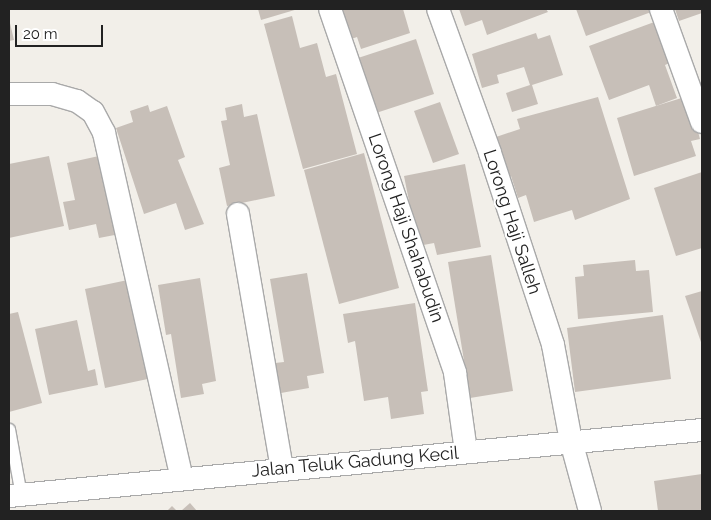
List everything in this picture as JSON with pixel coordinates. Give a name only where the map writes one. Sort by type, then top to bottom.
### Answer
[{"type":"street","name":"Lorong Haji Shahabudin","points":[[330,9],[455,373],[466,451]]},
{"type":"street","name":"Lorong Haji Salleh","points":[[438,9],[490,153],[553,345],[571,441],[590,511]]},
{"type":"street","points":[[661,9],[702,122]]},
{"type":"street","points":[[9,94],[52,94],[77,101],[93,112],[104,132],[182,478]]},
{"type":"street","points":[[238,214],[282,469]]},
{"type":"street","name":"Jalan Teluk Gadung Kecil","points":[[15,495],[702,430]]},
{"type":"lane","points":[[9,429],[15,495]]},
{"type":"building","points":[[258,9],[298,9],[261,20]]},
{"type":"building","points":[[332,9],[403,9],[410,33],[361,49],[357,37],[343,42]]},
{"type":"building","points":[[459,9],[546,9],[548,12],[487,35],[482,20],[465,26]]},
{"type":"building","points":[[576,9],[653,9],[654,11],[586,36]]},
{"type":"building","points":[[675,9],[702,9],[702,13],[679,21]]},
{"type":"building","points":[[292,16],[300,48],[317,43],[326,77],[336,74],[357,154],[303,169],[264,24]]},
{"type":"building","points":[[9,19],[14,40],[9,41]]},
{"type":"building","points":[[657,21],[672,62],[665,65],[677,98],[656,106],[649,85],[609,100],[589,46]]},
{"type":"building","points":[[536,33],[538,39],[550,35],[563,75],[532,85],[538,104],[512,112],[506,93],[530,85],[524,67],[497,75],[499,83],[482,88],[472,54]]},
{"type":"building","points":[[416,39],[434,94],[376,113],[358,58]]},
{"type":"building","points":[[688,96],[700,139],[691,141],[696,156],[634,176],[617,118]]},
{"type":"building","points":[[598,97],[630,199],[575,220],[572,210],[534,222],[526,195],[518,198],[511,176],[505,178],[493,138],[520,129],[517,119]]},
{"type":"building","points":[[440,102],[459,154],[433,163],[414,111]]},
{"type":"building","points":[[242,104],[244,117],[257,114],[275,196],[227,206],[219,168],[230,165],[221,121],[227,120],[225,108]]},
{"type":"building","points":[[148,105],[150,112],[167,106],[185,157],[178,160],[204,224],[185,230],[176,203],[144,214],[116,128],[133,122],[130,111]]},
{"type":"building","points":[[364,153],[399,288],[339,304],[304,170]]},
{"type":"building","points":[[108,154],[125,233],[99,238],[96,224],[69,230],[63,202],[75,200],[67,163]]},
{"type":"building","points":[[49,156],[64,226],[9,238],[9,164]]},
{"type":"building","points":[[465,164],[481,247],[437,255],[434,243],[418,246],[404,176]]},
{"type":"building","points":[[702,172],[702,248],[676,256],[654,188]]},
{"type":"building","points":[[491,255],[513,391],[470,398],[448,262]]},
{"type":"building","points":[[635,260],[636,271],[649,270],[653,312],[578,319],[575,277],[584,276],[583,265]]},
{"type":"building","points":[[307,273],[324,373],[307,376],[309,388],[281,393],[275,363],[284,362],[270,279]]},
{"type":"building","points":[[142,277],[162,376],[105,388],[85,289]]},
{"type":"building","points":[[200,278],[216,381],[202,384],[204,394],[181,398],[171,334],[166,335],[158,285]]},
{"type":"building","points":[[702,291],[702,345],[685,296]]},
{"type":"building","points":[[415,303],[428,391],[421,392],[424,414],[391,419],[388,397],[364,401],[355,341],[348,343],[343,314]]},
{"type":"building","points":[[18,312],[42,403],[9,412],[9,314]]},
{"type":"building","points":[[663,315],[671,379],[575,392],[567,328]]},
{"type":"building","points":[[77,320],[88,371],[95,369],[98,385],[49,395],[35,329]]},
{"type":"building","points":[[702,474],[702,511],[658,511],[654,481]]},
{"type":"building","points":[[190,503],[197,511],[181,511]]},
{"type":"building","points":[[172,506],[177,511],[167,511]]}]
